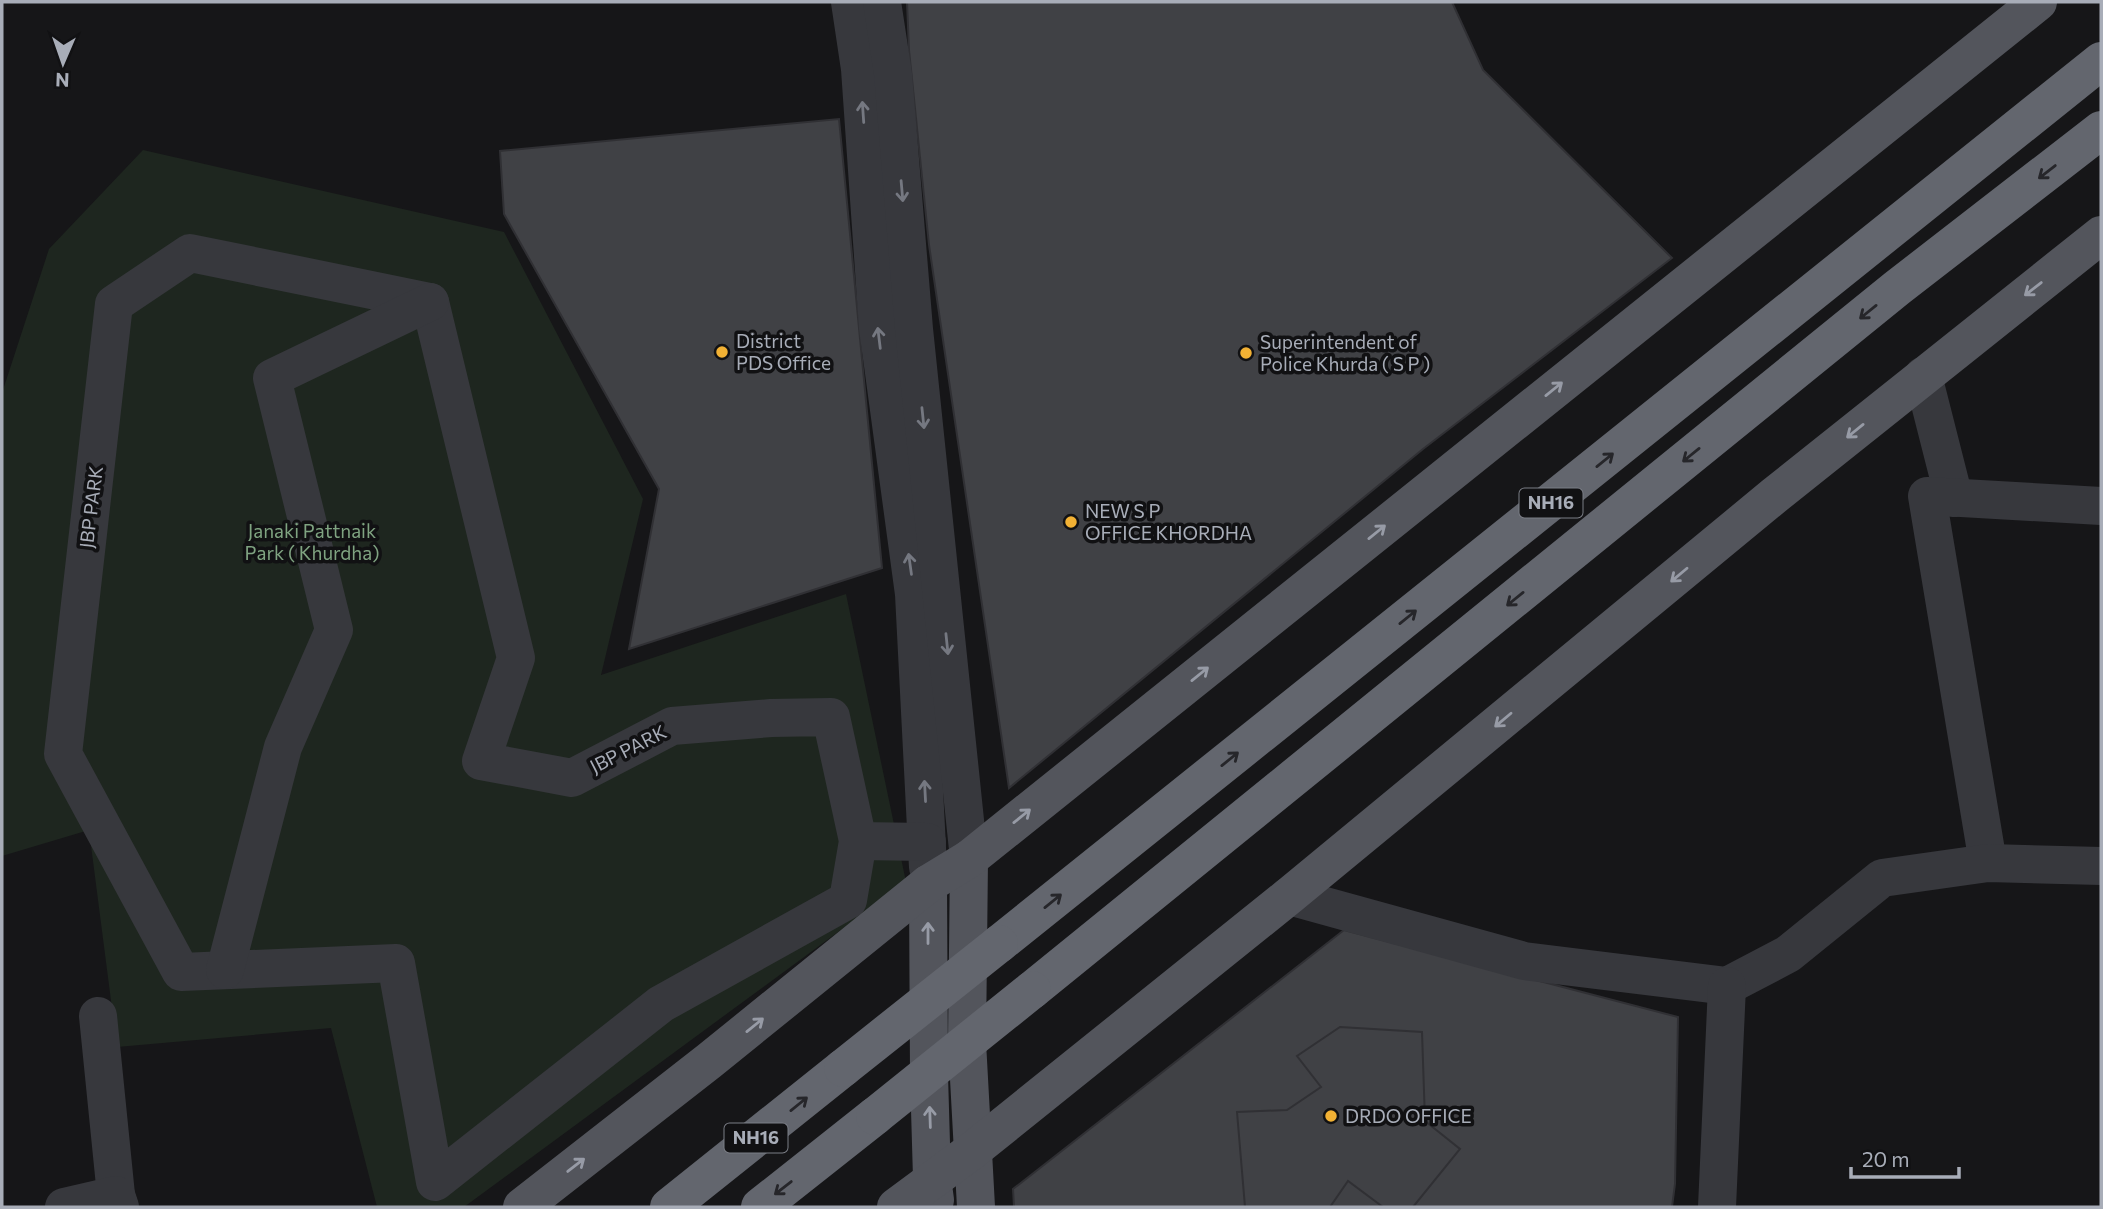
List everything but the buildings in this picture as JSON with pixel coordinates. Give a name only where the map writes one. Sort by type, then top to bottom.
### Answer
[{"type":"highway","name":"NH16","points":[[669,1207],[2101,61]]},
{"type":"highway","name":"NH16","points":[[760,1207],[1897,288],[2101,130]]},
{"type":"main road","points":[[522,1207],[709,1061],[928,884],[969,859],[2038,2]]},
{"type":"main road","points":[[973,1150],[1289,896],[1775,495],[1923,376],[2096,243]]},
{"type":"main road","points":[[954,1198],[973,1150],[967,1042],[969,859]]},
{"type":"main road","points":[[928,884],[929,1074],[954,1198]]},
{"type":"main road","points":[[896,1207],[954,1198]]},
{"type":"street","points":[[850,2],[860,69],[878,328],[914,594],[928,884]]},
{"type":"street","points":[[882,2],[892,74],[914,329],[969,859]]},
{"type":"street","name":"JBP PARK","points":[[190,253],[430,302],[516,658],[481,761],[572,778],[673,726],[771,718],[831,717],[858,841],[848,900],[661,1004],[435,1182],[396,963],[181,972],[63,754],[114,304],[190,253]]},
{"type":"street","points":[[225,970],[283,747],[334,630],[272,378],[430,302]]},
{"type":"street","points":[[1923,376],[1954,498]]},
{"type":"street","points":[[1988,863],[1927,496],[2101,506]]},
{"type":"street","points":[[858,841],[927,842]]},
{"type":"street","points":[[1289,896],[1524,961],[1727,986],[1788,954],[1882,878],[1988,863],[2101,866]]},
{"type":"street","points":[[1717,1207],[1727,986]]},
{"type":"street","points":[[64,1207],[118,1201],[98,1016]]},
{"type":"green space","name":"Janaki Pattnaik Park ( Khurdha)","points":[[143,150],[504,232],[643,499],[601,675],[846,594],[906,882],[464,1207],[377,1207],[331,1028],[117,1047],[89,830],[2,856],[2,393],[49,249]]},
{"type":"place","name":"District PDS Office","points":[[722,352]]},
{"type":"place","name":"Superintendent of Police Khurda ( S P )","points":[[1246,353]]},
{"type":"place","name":"NEW S P OFFICE KHORDHA","points":[[1071,522]]},
{"type":"place","name":"DRDO OFFICE","points":[[1331,1116]]}]
